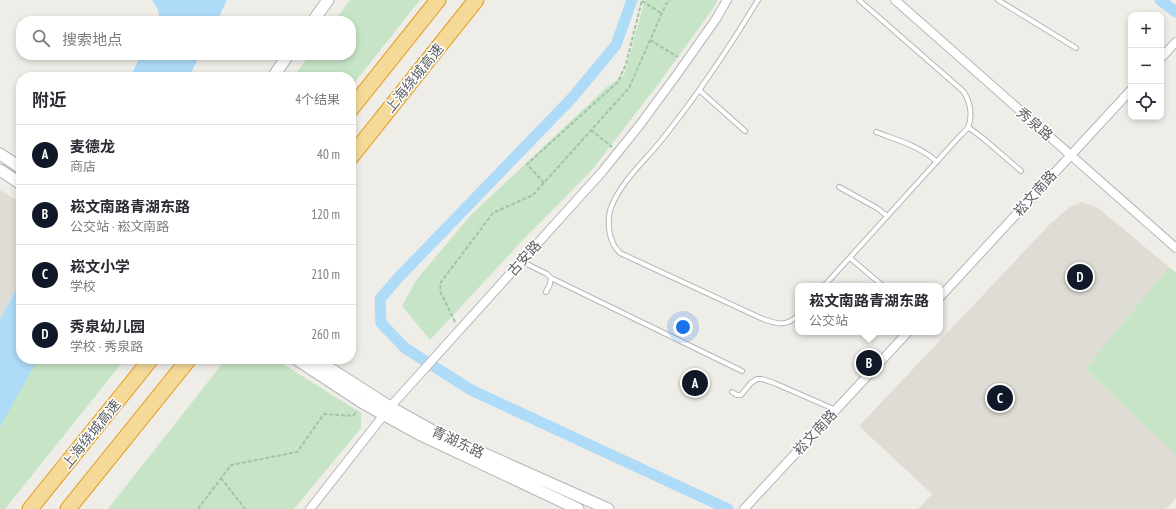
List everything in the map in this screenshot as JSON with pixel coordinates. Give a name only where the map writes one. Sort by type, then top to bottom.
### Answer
[{"type":"highway","points":[[356,103],[438,0]]},
{"type":"highway","name":"上海绕城高速","points":[[356,150],[476,0]]},
{"type":"highway","name":"上海绕城高速","points":[[30,509],[147,364]]},
{"type":"highway","points":[[68,509],[185,364]]},
{"type":"main road","points":[[317,16],[328,0]]},
{"type":"main road","points":[[276,72],[285,60]]},
{"type":"main road","points":[[0,154],[16,165]]},
{"type":"main road","points":[[0,170],[16,181]]},
{"type":"main road","name":"青湖东路","points":[[304,364],[363,403],[387,411],[608,509]]},
{"type":"main road","name":"青湖东路","points":[[322,364],[417,433],[578,509]]},
{"type":"street","name":"古安路","points":[[310,509],[387,411],[602,172],[639,126],[716,19],[727,0]]},
{"type":"street","name":"秀泉路","points":[[895,0],[1176,248]]},
{"type":"street","points":[[1164,55],[1174,44]]},
{"type":"street","name":"崧文南路","points":[[943,294],[1128,93]]},
{"type":"street","name":"崧文南路","points":[[744,509],[905,335]]},
{"type":"lane","points":[[758,0],[730,45],[699,90],[618,193],[611,206],[609,233],[613,244],[620,253],[763,319],[776,324],[787,323],[795,318]]},
{"type":"lane","points":[[827,283],[968,127],[970,117],[968,97],[963,91],[859,0]]},
{"type":"lane","points":[[998,0],[1076,48]]},
{"type":"lane","points":[[699,90],[745,131]]},
{"type":"lane","points":[[968,127],[1021,171]]},
{"type":"lane","points":[[876,132],[919,149],[928,154],[937,162]]},
{"type":"lane","points":[[839,187],[877,208],[887,216]]},
{"type":"lane","points":[[850,258],[879,283]]},
{"type":"lane","points":[[521,261],[547,274],[551,278],[742,370]]},
{"type":"lane","points":[[546,292],[551,278]]},
{"type":"lane","points":[[732,392],[737,395],[741,394],[751,383],[762,379],[837,410]]},
{"type":"path","points":[[544,183],[527,164],[618,82],[626,64],[642,0],[662,13]]},
{"type":"path","points":[[459,331],[440,291],[441,282],[493,213],[533,195],[629,88],[666,4],[670,0]]},
{"type":"path","points":[[650,40],[685,62]]},
{"type":"path","points":[[592,130],[618,152]]},
{"type":"path","points":[[198,509],[231,465],[297,452],[324,414],[353,416],[363,403]]},
{"type":"path","points":[[221,478],[245,509]]},
{"type":"shaded area","points":[[0,190],[16,200],[16,290],[0,320]]},
{"type":"shaded area","points":[[1082,202],[1098,208],[1169,267],[1085,369],[1176,455],[1176,498],[1166,509],[918,509],[932,494],[859,426],[1051,223],[1070,207]]},
{"type":"green space","points":[[350,0],[420,0],[356,81],[356,72],[297,72],[306,60],[356,60],[356,16],[338,16]]},
{"type":"green space","points":[[645,0],[718,0],[659,83],[592,170],[521,242],[430,340],[402,306],[417,279],[470,216],[607,87],[624,75]]},
{"type":"green space","points":[[1169,267],[1176,273],[1176,455],[1085,369]]},
{"type":"green space","points":[[34,364],[121,364],[5,509],[0,509],[0,427]]},
{"type":"green space","points":[[222,364],[283,364],[361,413],[361,428],[294,509],[108,509]]},
{"type":"water","points":[[152,0],[227,0],[219,16],[159,16],[157,8]]},
{"type":"water","points":[[138,60],[198,60],[192,72],[132,72]]},
{"type":"water","points":[[16,290],[16,364],[35,364],[0,427],[0,320]]},
{"type":"waterway","points":[[632,0],[616,45],[572,98],[398,278],[380,299],[381,323],[405,348],[471,390],[728,509]]},
{"type":"waterway","points":[[1160,0],[1176,12]]},
{"type":"place","name":"秀泉幼儿园","points":[[1080,277]]},
{"type":"place","name":"崧文南路青湖东路","points":[[869,363]]},
{"type":"place","name":"麦德龙","points":[[695,383]]},
{"type":"place","name":"崧文小学","points":[[1000,398]]}]
